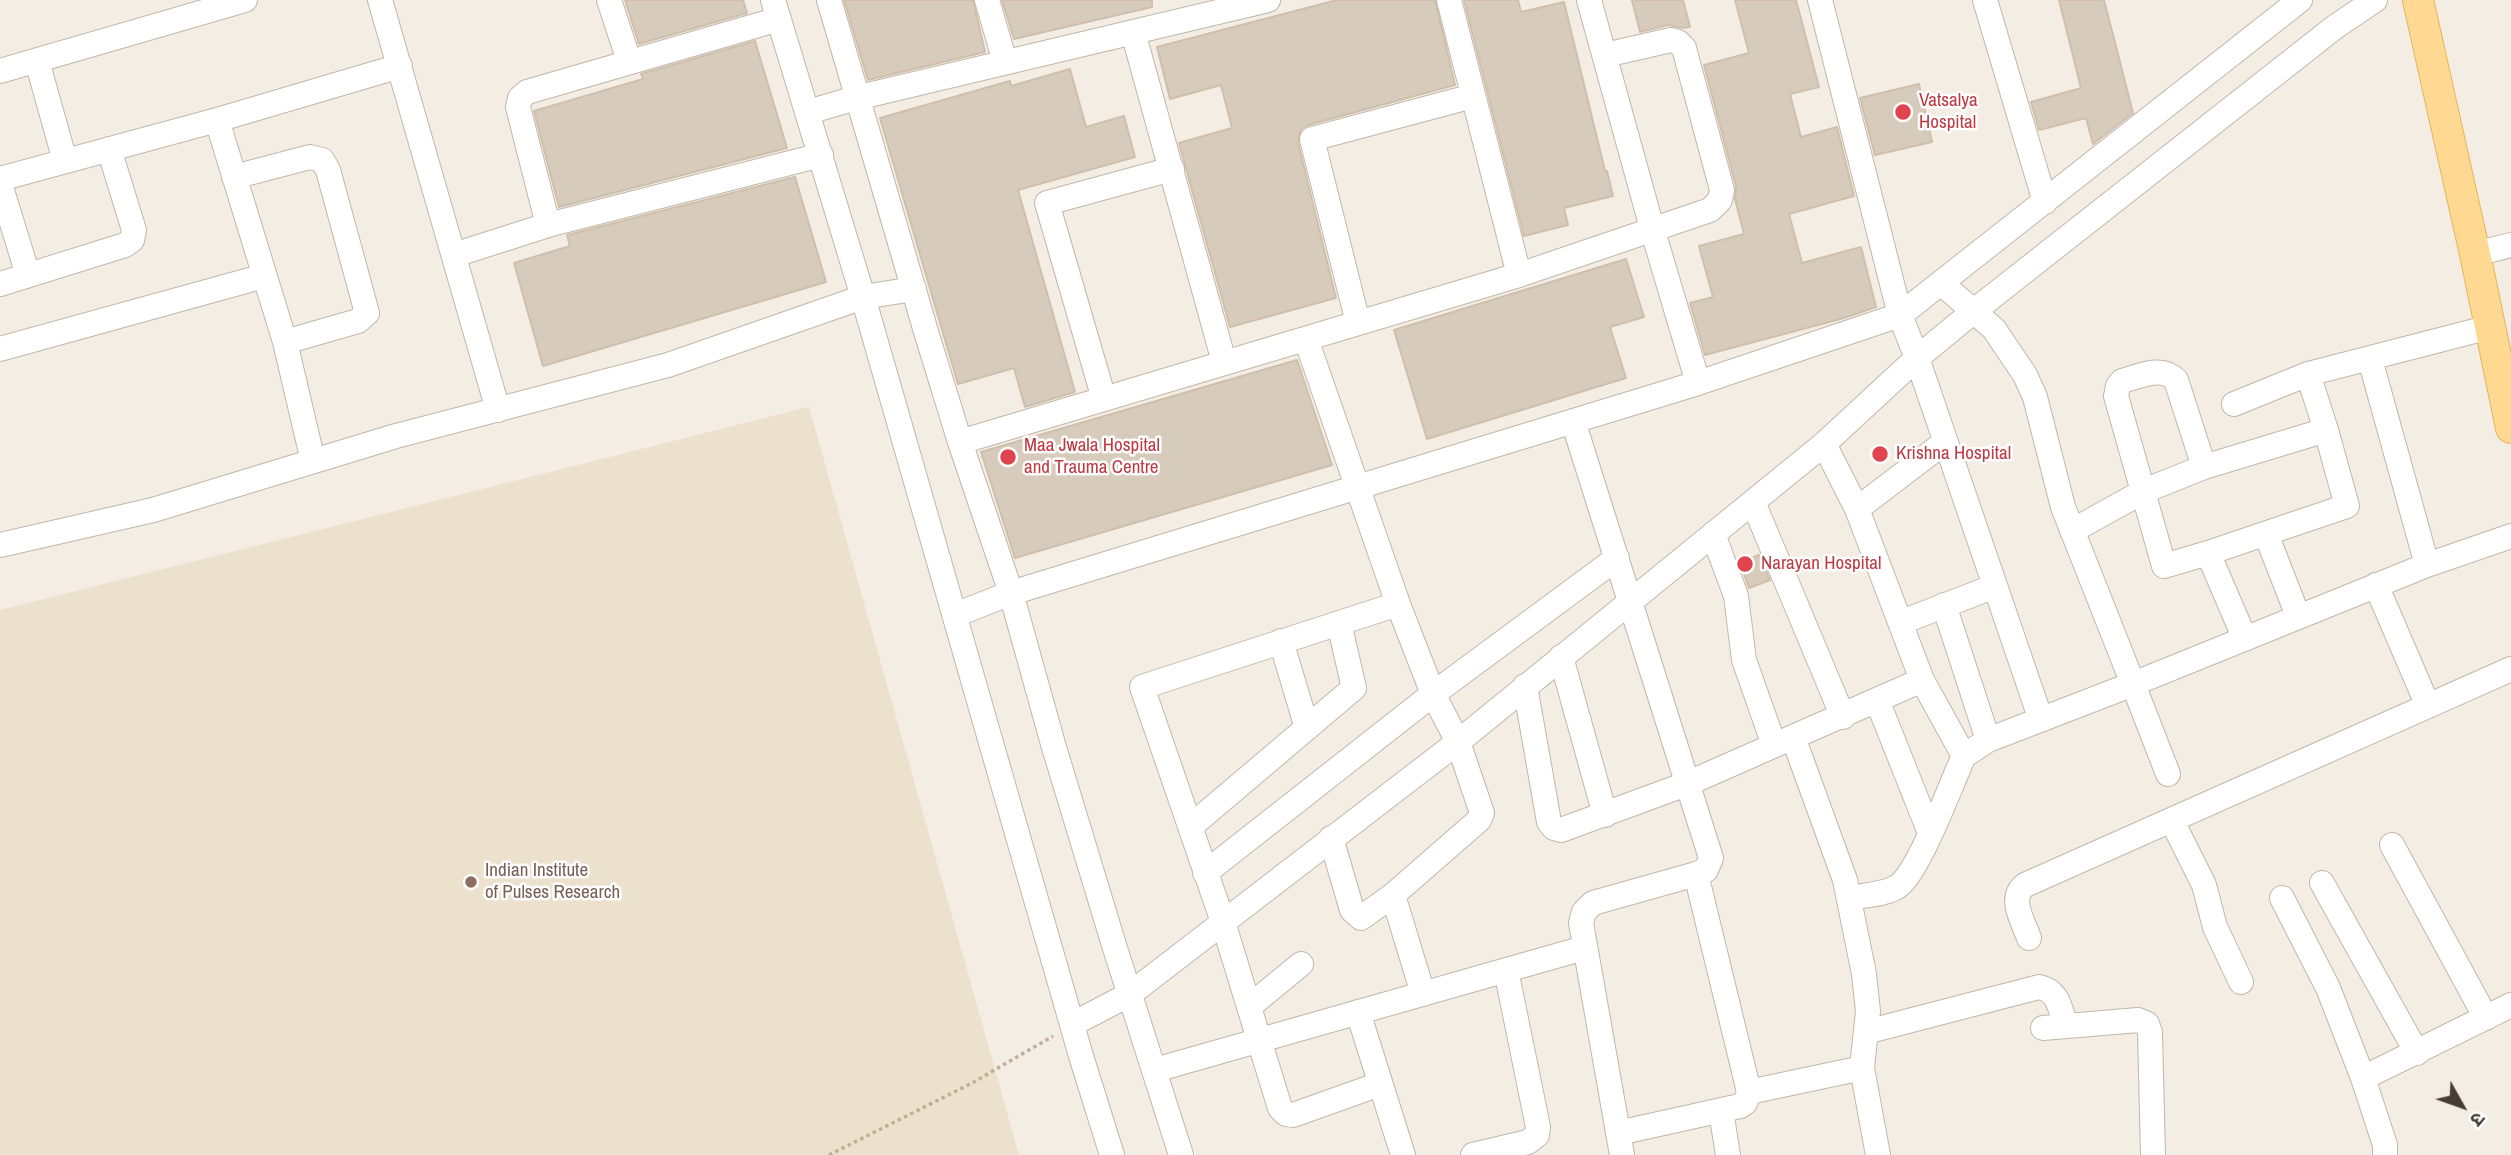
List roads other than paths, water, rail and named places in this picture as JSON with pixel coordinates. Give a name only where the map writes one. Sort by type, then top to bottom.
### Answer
[{"type":"main road","points":[[2418,0],[2511,428]]},
{"type":"street","points":[[0,71],[37,61],[171,11],[245,0]]},
{"type":"street","points":[[380,0],[498,410]]},
{"type":"street","points":[[609,0],[629,61]]},
{"type":"street","points":[[829,0],[960,442],[1012,593],[1053,744],[1181,1155]]},
{"type":"street","points":[[987,0],[1005,62]]},
{"type":"street","points":[[1449,0],[1519,275]]},
{"type":"street","points":[[1589,0],[1698,383]]},
{"type":"street","points":[[1820,0],[1899,315],[1917,358],[2041,720]]},
{"type":"street","points":[[1985,0],[2045,202]]},
{"type":"street","points":[[955,615],[1012,593],[1698,383],[1899,315],[2300,0]]},
{"type":"street","points":[[1073,1024],[1130,994],[1458,742],[1824,444],[1917,358],[1974,311],[2335,27],[2375,0]]},
{"type":"street","points":[[808,112],[1255,1]]},
{"type":"street","points":[[548,225],[518,107],[520,99],[527,92],[629,61],[776,9],[863,297],[1112,1155]]},
{"type":"street","points":[[1133,32],[1224,362]]},
{"type":"street","points":[[960,442],[1519,275],[1710,210],[1720,201],[1722,190],[1684,48],[1671,40],[1605,55]]},
{"type":"street","points":[[37,61],[65,161]]},
{"type":"street","points":[[0,179],[217,120],[400,66]]},
{"type":"street","points":[[1358,323],[1312,139],[1473,96]]},
{"type":"street","points":[[217,120],[285,342],[313,461]]},
{"type":"street","points":[[0,284],[125,245],[132,240],[134,230],[109,149]]},
{"type":"street","points":[[454,255],[548,225],[821,155]]},
{"type":"street","points":[[234,177],[310,157],[322,160],[328,170],[367,313],[358,321],[285,342]]},
{"type":"street","points":[[1104,399],[1046,203],[1172,169]]},
{"type":"street","points":[[0,184],[28,275]]},
{"type":"street","points":[[2475,254],[2511,245]]},
{"type":"street","points":[[0,349],[264,276]]},
{"type":"street","points":[[1941,283],[1994,329],[2014,356],[2035,397],[2063,507],[2168,774]]},
{"type":"street","points":[[0,545],[153,510],[396,436],[668,365],[863,297],[914,289]]},
{"type":"street","points":[[2234,404],[2308,374],[2490,327]]},
{"type":"street","points":[[1306,339],[1398,604],[1433,694],[1458,742],[1482,814],[1479,820],[1393,895],[1361,918],[1352,910],[1331,838]]},
{"type":"street","points":[[2370,359],[2427,565]]},
{"type":"street","points":[[2204,467],[2176,380],[2162,371],[2122,381],[2116,396],[2164,566],[2208,554],[2347,506],[2308,374]]},
{"type":"street","points":[[1573,421],[1711,858],[1706,870],[1593,903],[1584,912],[1581,923],[1584,948],[1620,1144],[1745,1103],[1749,1092],[1696,874]]},
{"type":"street","points":[[2072,531],[2144,491],[2204,467],[2326,430]]},
{"type":"street","points":[[1857,509],[1945,442]]},
{"type":"street","points":[[1824,444],[1857,509],[1922,680],[1964,755]]},
{"type":"street","points":[[1753,502],[1843,717]]},
{"type":"street","points":[[1713,534],[1736,596],[1744,660],[1837,854],[1849,898],[1867,991],[1868,1011],[1862,1068],[1878,1155]]},
{"type":"street","points":[[2266,534],[2298,616]]},
{"type":"street","points":[[1849,898],[1890,890],[1900,885],[1930,833],[1964,755],[1988,740],[2427,565],[2511,536]]},
{"type":"street","points":[[2208,554],[2245,639]]},
{"type":"street","points":[[1205,873],[1433,694],[1617,558]]},
{"type":"street","points":[[2376,585],[2428,706]]},
{"type":"street","points":[[1902,622],[1995,586]]},
{"type":"street","points":[[1380,1084],[1293,1115],[1286,1114],[1280,1108],[1223,922],[1142,687],[1398,604]]},
{"type":"street","points":[[1944,605],[1988,740]]},
{"type":"street","points":[[1190,827],[1354,688],[1339,623]]},
{"type":"street","points":[[1282,641],[1307,728]]},
{"type":"street","points":[[1561,657],[1605,815]]},
{"type":"street","points":[[2029,938],[2015,899],[2018,891],[2025,885],[2511,668]]},
{"type":"street","points":[[1525,685],[1549,822],[1554,828],[1561,830],[1689,783],[1922,680]]},
{"type":"street","points":[[1877,700],[1930,833]]},
{"type":"street","points":[[2172,821],[2204,885],[2215,927],[2241,982]]},
{"type":"street","points":[[2392,845],[2486,1018]]},
{"type":"street","points":[[2322,883],[2417,1053]]},
{"type":"street","points":[[1393,895],[1423,994]]},
{"type":"street","points":[[2282,898],[2328,988],[2363,1078],[2385,1145],[2385,1155]]},
{"type":"street","points":[[1155,1070],[1584,948]]},
{"type":"street","points":[[1250,1006],[1301,964]]},
{"type":"street","points":[[1473,1155],[1528,1142],[1537,1135],[1538,1127],[1506,970]]},
{"type":"street","points":[[1866,1032],[2039,987],[2049,989],[2056,995],[2055,1027],[2138,1020],[2147,1024],[2150,1032],[2152,1155]]},
{"type":"street","points":[[2363,1078],[2511,1005]]},
{"type":"street","points":[[1358,1012],[1403,1155]]},
{"type":"street","points":[[1749,1092],[1862,1068]]},
{"type":"street","points":[[1720,1111],[1728,1155]]},
{"type":"place","name":"Vatsalya Hospital","points":[[1903,112]]},
{"type":"place","name":"Krishna Hospital","points":[[1880,454]]},
{"type":"place","name":"Maa Jwala Hospital and Trauma Centre","points":[[1008,457]]},
{"type":"place","name":"Narayan Hospital","points":[[1745,564]]},
{"type":"place","name":"Indian Institute of Pulses Research","points":[[471,882]]}]
